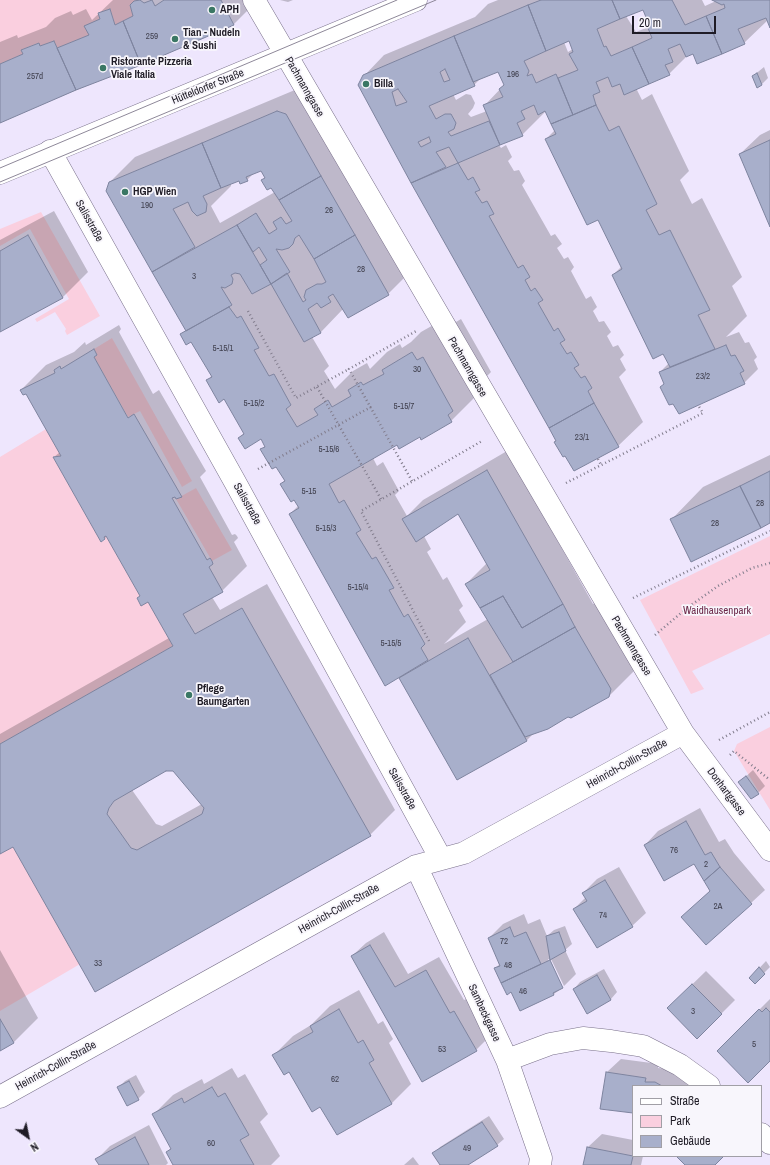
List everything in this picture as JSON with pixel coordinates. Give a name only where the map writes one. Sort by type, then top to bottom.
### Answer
[{"type":"street","name":"Pachmanngasse","points":[[254,0],[284,55],[683,733]]},
{"type":"street","name":"Hütteldorfer Straße","points":[[0,173],[416,0]]},
{"type":"street","name":"Salisstraße","points":[[50,151],[235,482],[441,859]]},
{"type":"street","name":"Heinrich-Collin-Straße","points":[[0,1097],[416,866],[464,853],[683,733]]},
{"type":"street","name":"Donhartgasse","points":[[683,733],[770,850]]},
{"type":"street","name":"Sambeckgasse","points":[[416,866],[507,1060],[541,1158],[540,1165]]},
{"type":"street","points":[[507,1060],[550,1044],[583,1038],[611,1041],[643,1046],[680,1065],[708,1085]]},
{"type":"street","points":[[762,1135],[770,1143]]},
{"type":"path","points":[[248,311],[296,398],[439,318]]},
{"type":"path","points":[[349,369],[412,482]]},
{"type":"path","points":[[317,386],[381,499]]},
{"type":"path","points":[[543,495],[703,413],[698,405]]},
{"type":"path","points":[[235,482],[371,407]]},
{"type":"path","points":[[429,640],[361,511],[504,429]]},
{"type":"path","points":[[598,459],[601,465]]},
{"type":"path","points":[[610,610],[770,531]]},
{"type":"path","points":[[635,652],[687,608],[718,586],[752,568],[770,563]]},
{"type":"path","points":[[683,733],[719,740],[770,712]]},
{"type":"green space","points":[[0,0],[139,0],[130,5],[133,16],[115,25],[110,9],[98,13],[100,19],[89,35],[57,48],[54,41],[40,46],[38,43],[21,50],[23,54],[0,64]]},
{"type":"green space","points":[[41,212],[100,316],[67,335],[65,331],[66,329],[55,312],[37,322],[35,319],[69,299],[30,229],[0,246],[0,229]]},
{"type":"green space","points":[[112,338],[192,481],[182,487],[140,411],[128,417],[94,357],[97,355],[94,349]]},
{"type":"green space","points":[[46,429],[61,456],[53,457],[101,542],[105,540],[104,537],[106,536],[140,596],[137,599],[141,605],[148,602],[173,646],[0,744],[0,457]]},
{"type":"green space","points":[[196,488],[232,550],[212,561],[176,499]]},
{"type":"green space","name":"Waidhausenpark","points":[[770,536],[770,634],[692,671],[704,689],[691,694],[640,600]]},
{"type":"green space","points":[[770,727],[770,810],[734,751],[737,744]]},
{"type":"green space","points":[[13,847],[80,964],[0,1011],[0,854]]},
{"type":"building","points":[[140,0],[144,3],[152,0],[155,6],[164,0],[221,0],[234,25],[141,65],[123,21],[133,16],[130,5],[134,1]]},
{"type":"building","points":[[541,0],[612,0],[620,19],[597,29],[604,47],[606,46],[611,56],[632,47],[649,84],[624,95],[620,84],[612,87],[608,77],[596,82],[600,92],[593,95],[596,105],[573,115],[558,78],[578,70],[569,54],[573,52],[569,41],[546,51],[528,5]]},
{"type":"building","points":[[612,0],[672,0],[685,25],[706,16],[722,54],[697,64],[693,54],[686,57],[680,44],[668,49],[673,62],[665,65],[670,75],[649,84],[632,47],[652,38],[648,28],[650,27],[643,10],[620,19]]},
{"type":"building","points":[[712,0],[770,0],[770,28],[766,18],[738,29],[745,44],[722,54],[706,16],[725,8],[724,4],[722,5]]},
{"type":"building","points":[[528,5],[546,51],[524,61],[529,71],[527,76],[532,74],[536,83],[556,74],[573,115],[551,124],[545,111],[538,115],[534,105],[521,111],[525,119],[517,123],[523,136],[500,145],[483,105],[503,97],[499,89],[504,85],[498,72],[473,82],[454,36]]},
{"type":"building","points":[[110,9],[115,25],[123,21],[141,65],[76,90],[57,48],[89,35],[84,26],[100,19],[98,13]]},
{"type":"building","points":[[454,36],[475,86],[429,106],[436,119],[445,114],[451,114],[456,123],[454,129],[448,132],[451,136],[489,121],[500,145],[458,163],[449,147],[436,152],[446,167],[411,183],[358,85],[363,75]],"holes":[[[445,69],[450,80],[444,82],[440,72]],[[398,89],[407,102],[396,106],[392,92]],[[429,137],[431,142],[421,147],[418,142]]]},
{"type":"building","points":[[54,41],[76,90],[0,123],[0,64],[23,54],[21,50],[39,43],[40,46]]},
{"type":"building","points":[[757,73],[762,85],[757,88],[752,76]]},
{"type":"building","points":[[596,105],[609,131],[619,126],[657,204],[646,210],[659,235],[670,230],[710,310],[698,315],[715,349],[670,367],[663,354],[653,359],[612,275],[622,269],[598,220],[587,225],[545,139],[556,134],[551,124]]},
{"type":"building","points":[[277,111],[286,114],[321,176],[279,200],[271,188],[267,190],[261,180],[265,178],[261,171],[246,177],[248,181],[240,184],[239,181],[221,188],[202,143]]},
{"type":"building","points":[[770,140],[770,227],[739,154]]},
{"type":"building","points":[[202,143],[221,188],[203,196],[207,204],[206,212],[197,216],[192,211],[188,202],[173,209],[195,247],[152,272],[106,191],[109,182]]},
{"type":"building","points":[[458,163],[468,180],[473,177],[480,190],[475,192],[482,203],[487,201],[494,214],[489,216],[518,268],[523,265],[530,277],[525,280],[531,291],[535,288],[543,300],[538,303],[554,331],[558,328],[565,340],[560,343],[567,354],[571,352],[579,365],[574,368],[581,378],[585,376],[592,388],[588,391],[594,403],[549,428],[411,183]]},
{"type":"building","points":[[321,176],[355,235],[314,259],[299,235],[295,238],[293,244],[289,248],[282,250],[276,249],[290,272],[271,284],[260,265],[267,260],[259,247],[253,252],[237,225],[256,213],[269,234],[277,229],[273,222],[281,217],[286,224],[292,221],[279,200]]},
{"type":"building","points":[[237,225],[271,284],[252,294],[240,274],[235,273],[231,275],[233,279],[232,284],[225,288],[221,287],[232,305],[186,331],[152,272]]},
{"type":"building","points":[[28,235],[63,298],[0,332],[0,251]]},
{"type":"building","points":[[355,235],[389,295],[348,318],[333,294],[328,297],[331,302],[321,308],[317,303],[308,309],[321,333],[304,342],[271,284],[287,273],[303,302],[306,300],[304,297],[306,290],[317,284],[326,282],[314,259]]},
{"type":"building","points":[[229,307],[237,318],[241,316],[259,348],[254,350],[269,376],[274,374],[291,405],[286,409],[297,427],[318,415],[314,409],[328,400],[332,407],[351,396],[348,390],[361,382],[363,385],[384,374],[382,370],[412,352],[417,360],[423,357],[453,411],[448,415],[452,422],[421,440],[420,437],[399,449],[397,445],[329,484],[339,503],[344,500],[361,530],[356,533],[372,559],[376,557],[394,588],[389,590],[404,617],[408,614],[425,644],[421,648],[428,660],[385,686],[289,514],[299,508],[294,500],[291,502],[280,484],[285,481],[276,467],[272,469],[260,449],[265,447],[261,439],[245,449],[238,438],[244,434],[224,399],[219,403],[206,380],[212,377],[191,342],[186,345],[180,334]]},
{"type":"building","points":[[726,345],[731,356],[735,355],[744,371],[740,373],[745,384],[679,414],[673,404],[669,405],[660,387],[664,384],[659,372]]},
{"type":"building","name":"Pflege Baumgarten","points":[[94,349],[97,355],[94,357],[128,418],[134,414],[182,497],[176,499],[175,497],[172,498],[207,560],[210,558],[212,561],[213,564],[209,567],[223,592],[183,614],[195,634],[242,608],[371,836],[95,992],[13,847],[0,854],[0,744],[173,646],[148,602],[141,606],[137,598],[140,596],[106,536],[101,542],[53,457],[61,456],[26,394],[23,395],[20,390],[55,373],[54,370],[60,366],[61,369]],"holes":[[[166,771],[173,771],[204,808],[202,814],[137,850],[131,848],[107,814],[109,808],[114,801]]]},
{"type":"building","points":[[594,403],[619,447],[574,471],[554,442],[556,441],[549,428]]},
{"type":"building","points":[[487,470],[563,604],[522,628],[503,596],[480,608],[465,584],[490,570],[458,514],[416,542],[402,519]]},
{"type":"building","points":[[770,471],[770,523],[761,528],[740,486]]},
{"type":"building","points":[[740,486],[761,528],[691,562],[670,519]]},
{"type":"building","points":[[503,596],[522,628],[563,604],[575,627],[513,662],[480,608]]},
{"type":"building","points":[[575,627],[611,689],[609,697],[571,718],[568,717],[548,729],[525,737],[490,675]]},
{"type":"building","points":[[468,638],[527,741],[457,780],[399,678]]},
{"type":"building","points":[[746,776],[759,794],[751,799],[738,782]]},
{"type":"building","points":[[686,821],[705,855],[711,852],[720,867],[704,881],[694,864],[664,881],[644,845]]},
{"type":"building","points":[[720,867],[752,904],[706,945],[681,917],[710,891],[704,881]]},
{"type":"building","points":[[605,880],[633,927],[597,948],[573,909],[587,901],[582,893]]},
{"type":"building","points":[[510,927],[514,937],[526,932],[541,964],[501,983],[494,968],[500,966],[488,938]]},
{"type":"building","points":[[559,932],[566,951],[550,960],[546,936]]},
{"type":"building","points":[[370,945],[395,987],[426,970],[450,1013],[454,1011],[477,1051],[422,1082],[351,956]]},
{"type":"building","points":[[550,960],[563,988],[553,993],[554,995],[520,1011],[511,992],[507,995],[501,983]]},
{"type":"building","points":[[759,967],[765,974],[755,984],[749,978]]},
{"type":"building","points":[[597,975],[611,1000],[587,1014],[573,989]]},
{"type":"building","points":[[692,984],[722,1014],[697,1039],[667,1008]]},
{"type":"building","points":[[766,1008],[770,1012],[770,1061],[748,1083],[717,1051],[759,1009],[762,1012]]},
{"type":"building","points":[[339,1009],[358,1043],[363,1040],[374,1060],[369,1063],[392,1104],[337,1135],[320,1107],[312,1112],[289,1072],[284,1075],[272,1055],[313,1032],[310,1026]]},
{"type":"building","points":[[0,1019],[14,1043],[0,1051]]},
{"type":"building","points":[[606,1072],[646,1078],[645,1082],[655,1082],[660,1085],[632,1085],[632,1113],[600,1109]]},
{"type":"building","points":[[129,1081],[139,1100],[127,1106],[117,1087]]},
{"type":"building","points":[[212,1087],[218,1097],[225,1093],[249,1135],[240,1140],[254,1165],[173,1165],[166,1152],[171,1149],[152,1114],[182,1098],[184,1103]]},
{"type":"building","points":[[482,1122],[498,1146],[468,1165],[440,1165],[432,1153]]},
{"type":"building","points":[[135,1137],[149,1165],[99,1165],[95,1159]]},
{"type":"building","points":[[587,1147],[633,1157],[631,1165],[583,1165]]},
{"type":"building","points":[[677,1157],[723,1157],[715,1165],[685,1165]]},
{"type":"tram line","points":[[0,168],[397,0]]},
{"type":"tram line","points":[[0,182],[436,0]]},
{"type":"place","name":"APH","points":[[212,10]]},
{"type":"place","name":"Tian - Nudeln & Sushi","points":[[175,39]]},
{"type":"place","name":"Ristorante Pizzeria Viale Italia","points":[[103,68]]},
{"type":"place","name":"Billa","points":[[366,84]]},
{"type":"place","name":"HGP Wien","points":[[125,192]]},
{"type":"place","name":"Pflege Baumgarten","points":[[189,695]]}]
